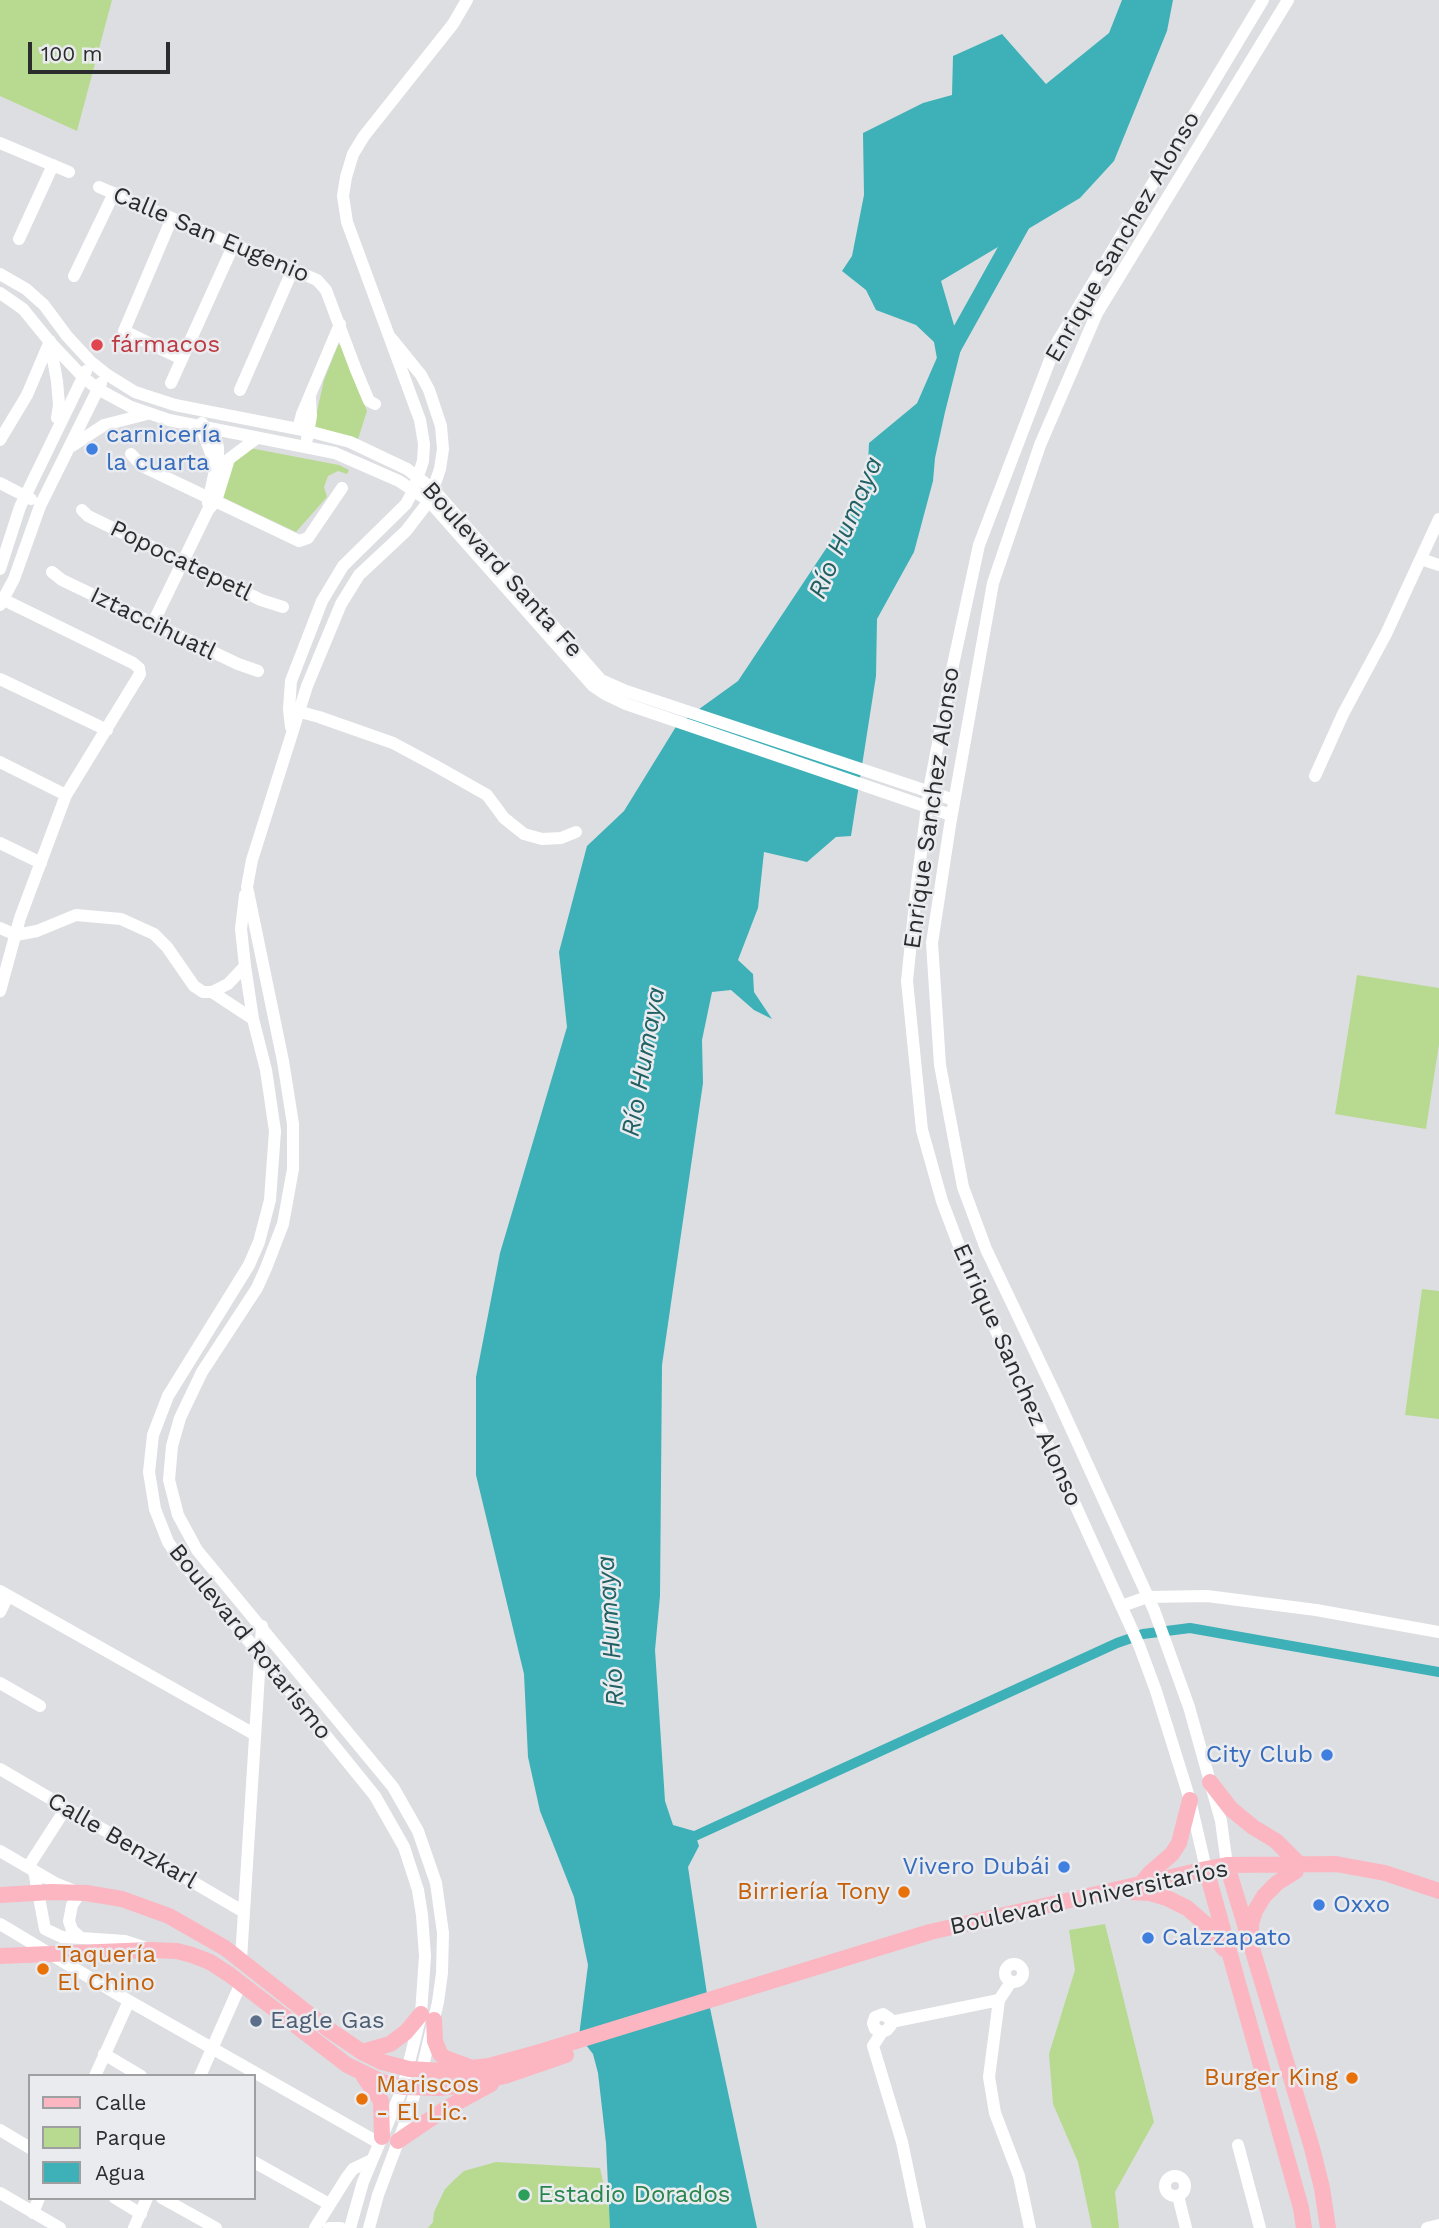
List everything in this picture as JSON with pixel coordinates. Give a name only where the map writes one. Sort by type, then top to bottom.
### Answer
[{"type":"main road","points":[[1210,1782],[1231,1809],[1276,1841],[1297,1867],[1258,1903],[1251,1924],[1252,1946]]},
{"type":"main road","points":[[1133,1888],[1172,1854],[1179,1843],[1190,1800]]},
{"type":"main road","name":"Boulevard Universitarios","points":[[542,2057],[942,1929],[1229,1870],[1336,1864],[1371,1870],[1439,1891]]},
{"type":"main road","name":"Boulevard Universitarios","points":[[1297,1867],[1372,1879],[1439,1900]]},
{"type":"main road","points":[[1229,1870],[1318,2171],[1328,2228]]},
{"type":"main road","points":[[1208,1874],[1301,2208],[1304,2228]]},
{"type":"main road","points":[[1133,1888],[1167,1898],[1187,1908],[1208,1926],[1231,1956]]},
{"type":"main road","points":[[0,1895],[80,1893],[122,1899],[169,1916],[207,1936],[241,1959],[328,2029],[362,2053],[382,2062],[415,2070],[476,2068],[542,2057]]},
{"type":"main road","points":[[0,1956],[177,1951],[219,1967],[327,2052],[382,2082],[410,2087],[457,2086],[505,2076]]},
{"type":"main road","points":[[362,2053],[390,2045],[427,2017],[440,2054],[451,2061],[476,2068]]},
{"type":"main road","points":[[398,2141],[445,2109],[542,2057]]},
{"type":"main road","points":[[357,2070],[381,2101],[381,2140]]},
{"type":"street","points":[[294,710],[291,681],[322,601],[343,566],[400,510],[413,491],[423,461],[423,431],[347,222],[344,195],[346,177],[353,154],[364,136],[453,24],[467,0]]},
{"type":"street","name":"Enrique Sanchez Alonso","points":[[1208,1874],[1190,1800],[1139,1645],[967,1267],[942,1201],[922,1130],[907,981],[929,793],[979,545],[1056,344],[1263,0]]},
{"type":"street","name":"Enrique Sanchez Alonso","points":[[1229,1870],[1221,1821],[1182,1684],[1154,1610],[986,1249],[962,1187],[940,1065],[932,943],[951,816],[993,583],[1040,445],[1097,313],[1288,0]]},
{"type":"street","points":[[0,143],[69,172]]},
{"type":"street","points":[[19,239],[53,165]]},
{"type":"street","name":"Calle San Eugenio","points":[[99,187],[317,280],[326,290],[340,324]]},
{"type":"street","points":[[74,276],[114,193]]},
{"type":"street","points":[[173,218],[124,331],[182,359]]},
{"type":"street","points":[[171,383],[234,244]]},
{"type":"street","points":[[240,390],[293,269]]},
{"type":"street","name":"Boulevard Santa Fe","points":[[0,274],[36,296],[91,362],[106,374],[149,398],[303,430],[363,447],[407,469],[418,477],[431,495],[601,680],[745,739],[951,816]]},
{"type":"street","name":"Boulevard Santa Fe","points":[[0,293],[23,309],[83,377],[98,389],[149,414],[350,458],[399,481],[413,491],[431,495]]},
{"type":"street","points":[[306,447],[303,430],[311,416],[310,397],[340,324]]},
{"type":"street","points":[[340,324],[369,401],[375,404]]},
{"type":"street","points":[[294,710],[348,591],[376,558],[406,531],[431,495],[440,469],[443,449],[441,426],[425,382],[391,338]]},
{"type":"street","points":[[0,440],[10,419],[27,395],[50,342]]},
{"type":"street","points":[[50,342],[59,405],[56,429]]},
{"type":"street","points":[[1,562],[20,507],[91,362]]},
{"type":"street","points":[[1047,369],[1069,378]]},
{"type":"street","points":[[0,991],[20,918],[66,795],[140,674],[133,663],[1,601],[14,579],[40,506],[106,374]]},
{"type":"street","points":[[153,623],[211,503],[221,462],[207,428],[207,411]]},
{"type":"street","points":[[69,448],[104,425],[149,414]]},
{"type":"street","points":[[221,462],[257,438]]},
{"type":"street","points":[[131,454],[142,466],[211,503],[299,541],[308,538],[342,488]]},
{"type":"street","points":[[0,483],[40,506]]},
{"type":"street","name":"Popocatepetl","points":[[82,510],[88,516],[261,600],[283,607]]},
{"type":"street","points":[[1315,776],[1439,519]]},
{"type":"street","points":[[1422,559],[1439,565]]},
{"type":"street","name":"Iztaccihuatl","points":[[52,572],[62,580],[237,664],[258,671]]},
{"type":"street","points":[[0,679],[107,730]]},
{"type":"street","points":[[294,710],[393,743],[434,765],[486,795],[503,818],[524,834],[552,839],[576,832]]},
{"type":"street","name":"Boulevard Rotarismo","points":[[294,710],[292,731],[255,851],[241,921],[253,1019],[266,1070],[275,1131],[270,1200],[259,1242],[249,1265],[168,1396],[153,1435],[149,1472],[155,1509],[168,1542],[375,1796],[404,1847],[418,1890],[422,1915],[427,2017]]},
{"type":"street","name":"Boulevard Santa Fe","points":[[745,739],[954,800]]},
{"type":"street","points":[[939,743],[964,747]]},
{"type":"street","points":[[0,762],[66,795]]},
{"type":"street","points":[[0,844],[41,863]]},
{"type":"street","name":"Boulevard Rotarismo","points":[[247,887],[285,1073],[293,1124],[293,1169],[283,1224],[257,1288],[202,1372],[180,1419],[172,1446],[169,1480],[178,1515],[197,1550],[393,1787],[418,1831],[436,1883],[443,1933],[442,1973],[427,2017],[398,2141],[369,2228]]},
{"type":"street","points":[[0,928],[16,935],[37,932],[76,915],[121,919],[153,934],[167,947],[194,986],[203,992],[212,992],[229,984],[245,967]]},
{"type":"street","points":[[212,992],[253,1019]]},
{"type":"street","points":[[0,1612],[4,1594],[254,1734]]},
{"type":"street","points":[[1125,1611],[1147,1597],[1185,1595],[1316,1610],[1439,1632]]},
{"type":"street","points":[[241,1959],[262,1626]]},
{"type":"street","points":[[295,1696],[302,1675]]},
{"type":"street","points":[[0,1683],[40,1706]]},
{"type":"street","name":"Calle Benzkarl","points":[[0,1769],[244,1912]]},
{"type":"street","points":[[66,1808],[31,1869],[45,1928],[53,1934],[125,1941],[150,1950]]},
{"type":"street","points":[[0,1851],[55,1883],[80,1893],[72,1905],[69,1921],[72,1930],[81,1938]]},
{"type":"street","points":[[0,1924],[212,2049],[381,2140]]},
{"type":"street","points":[[1011,1982],[999,2000],[989,2062],[991,2095],[1003,2138],[1018,2176],[1030,2228]]},
{"type":"street","points":[[201,2074],[241,1983]]},
{"type":"street","points":[[920,2228],[902,2142],[873,2046],[887,2027],[999,2000]]},
{"type":"street","points":[[96,2074],[129,2001]]},
{"type":"street","points":[[104,2054],[138,2074]]},
{"type":"street","name":"Boulevard Rotarismo","points":[[350,2228],[372,2160],[410,2087]]},
{"type":"street","points":[[0,2130],[28,2147]]},
{"type":"street","points":[[1238,2144],[1260,2228]]},
{"type":"street","points":[[316,2228],[354,2169],[372,2160]]},
{"type":"street","points":[[256,2163],[329,2204]]},
{"type":"street","points":[[0,2193],[60,2228]]},
{"type":"street","points":[[1178,2196],[1186,2228]]},
{"type":"street","points":[[33,2213],[38,2200]]},
{"type":"street","points":[[118,2200],[141,2214]]},
{"type":"street","points":[[134,2228],[146,2200]]},
{"type":"street","points":[[166,2200],[216,2228]]},
{"type":"street","points":[[1427,2228],[1439,2225]]},
{"type":"street","points":[[329,2228],[341,2228]]},
{"type":"green space","points":[[0,0],[112,0],[77,131],[0,96]]},
{"type":"green space","points":[[342,344],[367,411],[358,439],[313,429],[324,380],[338,345]]},
{"type":"green space","points":[[250,448],[339,465],[349,470],[347,474],[338,471],[328,476],[324,487],[327,497],[296,532],[220,496],[226,468]]},
{"type":"green space","points":[[1357,975],[1439,988],[1439,1044],[1426,1129],[1335,1114]]},
{"type":"green space","points":[[1422,1289],[1439,1291],[1439,1419],[1405,1415]]},
{"type":"green space","points":[[1105,1924],[1154,2122],[1115,2192],[1119,2228],[1092,2228],[1078,2162],[1053,2104],[1049,2054],[1075,1970],[1069,1930]]},
{"type":"green space","name":"Estadio Dorados","points":[[496,2162],[600,2168],[610,2212],[621,2228],[428,2228],[433,2222],[434,2212],[445,2189],[454,2180],[464,2171]]},
{"type":"water","points":[[1122,0],[1173,0],[1167,31],[1114,161],[1080,198],[941,281],[961,349],[935,458],[933,481],[914,552],[877,619],[876,676],[851,836],[836,837],[807,862],[764,852],[758,908],[738,960],[753,974],[754,992],[772,1019],[754,1010],[731,990],[712,992],[702,1040],[703,1083],[662,1365],[660,1596],[655,1650],[665,1801],[673,1825],[694,1831],[699,1846],[688,1867],[707,1994],[757,2228],[610,2228],[606,2143],[598,2073],[593,2054],[579,2036],[588,1965],[574,1897],[540,1811],[528,1757],[524,1674],[476,1475],[476,1377],[500,1253],[567,1027],[559,952],[587,846],[624,811],[677,725],[738,681],[867,487],[869,443],[941,381],[934,342],[916,325],[876,310],[866,290],[842,271],[852,256],[864,195],[863,133],[923,103],[952,95],[953,56],[1002,34],[1046,84],[1109,33]]},
{"type":"waterway","name":"Río Humaya","points":[[923,412],[947,357],[1025,217]]},
{"type":"waterway","points":[[695,1836],[1117,1643],[1143,1634],[1190,1628],[1439,1672]]},
{"type":"place","name":"fármacos","points":[[97,345]]},
{"type":"place","name":"carnicería la cuarta","points":[[92,449]]},
{"type":"place","name":"City Club","points":[[1327,1755]]},
{"type":"place","name":"Vivero Dubái","points":[[1064,1867]]},
{"type":"place","name":"Birriería Tony","points":[[904,1892]]},
{"type":"place","name":"Oxxo","points":[[1319,1905]]},
{"type":"place","name":"Calzzapato","points":[[1148,1938]]},
{"type":"place","name":"Taquería El Chino","points":[[43,1969]]},
{"type":"place","name":"Eagle Gas","points":[[256,2021]]},
{"type":"place","name":"Burger King","points":[[1352,2078]]},
{"type":"place","name":"Mariscos - El Lic.","points":[[362,2099]]},
{"type":"place","name":"Estadio Dorados","points":[[524,2195]]}]
